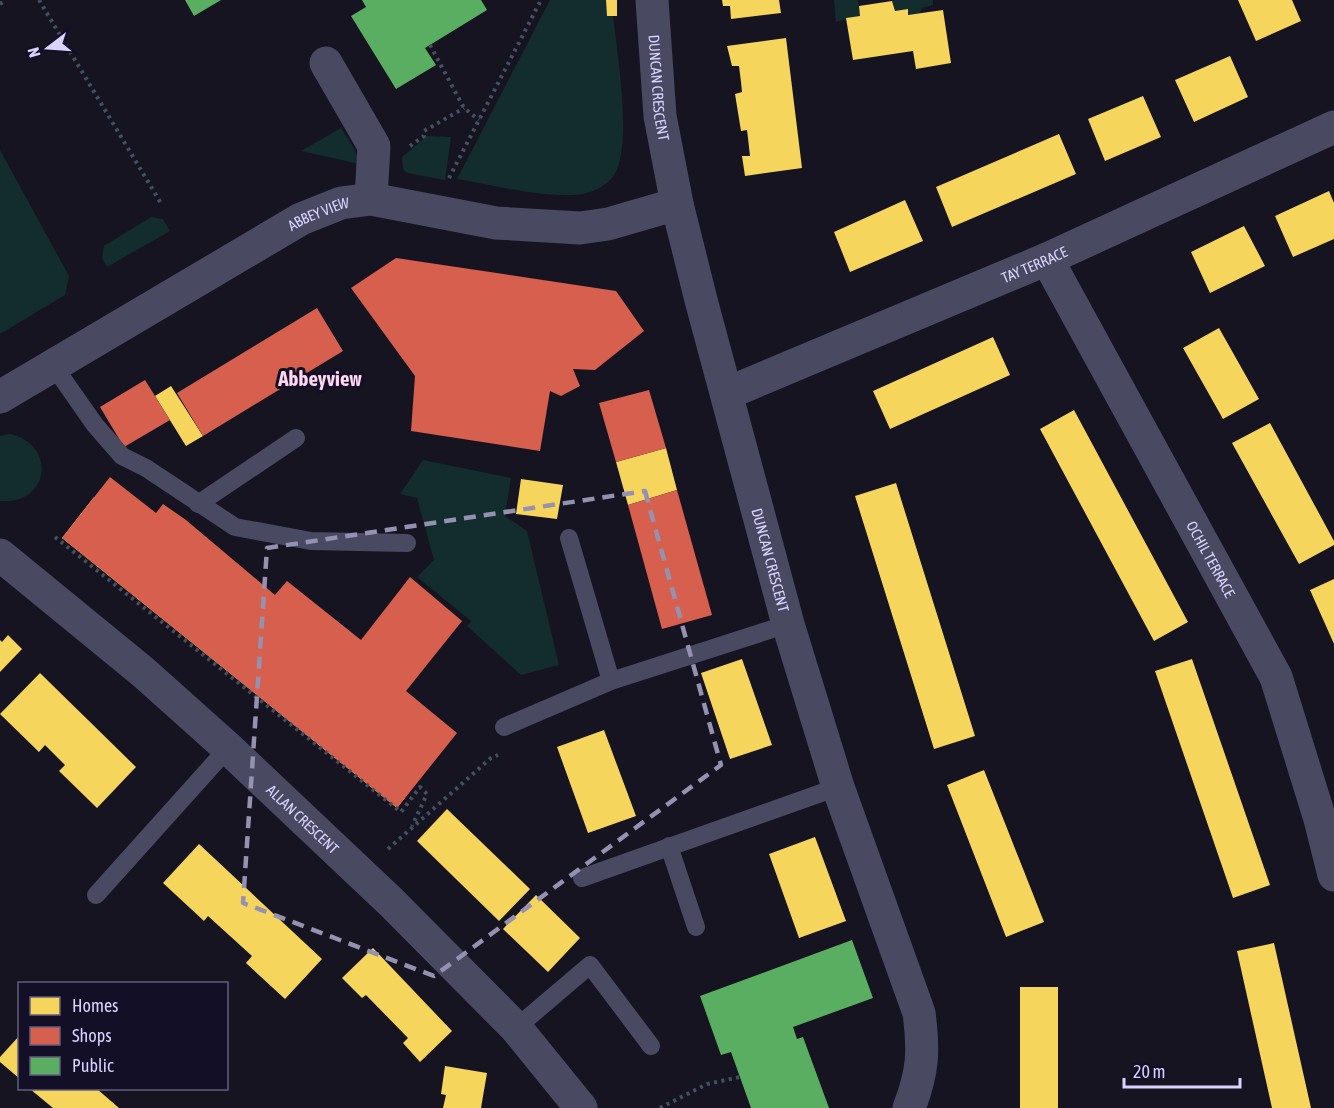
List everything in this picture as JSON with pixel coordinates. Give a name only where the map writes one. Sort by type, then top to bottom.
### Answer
[{"type":"street","name":"DUNCAN CRESCENT","points":[[652,0],[660,116],[677,204],[788,624],[838,787],[919,1013],[924,1052],[916,1089],[909,1108]]},
{"type":"street","points":[[326,63],[374,146],[371,200]]},
{"type":"street","name":"TAY TERRACE","points":[[728,393],[1047,259],[1334,127]]},
{"type":"street","name":"ABBEY VIEW","points":[[0,397],[301,219],[341,204],[371,200],[496,223],[580,228],[608,224],[677,204]]},
{"type":"street","name":"OCHIL TERRACE","points":[[1047,259],[1276,677],[1320,819],[1334,875]]},
{"type":"street","name":"ALLAN CRESCENT","points":[[0,555],[142,672],[228,748],[361,874],[516,1028],[581,1108]]},
{"type":"lane","points":[[53,365],[95,425],[122,456],[146,468],[235,527],[311,542],[407,543]]},
{"type":"lane","points":[[198,504],[296,438]]},
{"type":"lane","points":[[569,538],[611,681]]},
{"type":"lane","points":[[504,727],[611,681],[788,624]]},
{"type":"lane","points":[[96,895],[228,748]]},
{"type":"lane","points":[[582,878],[838,787]]},
{"type":"lane","points":[[669,846],[696,927]]},
{"type":"lane","points":[[516,1028],[590,965],[651,1046]]},
{"type":"path","points":[[0,4],[6,0]]},
{"type":"path","points":[[39,0],[162,205]]},
{"type":"path","points":[[447,186],[541,0]]},
{"type":"path","points":[[430,45],[464,108],[479,120]]},
{"type":"path","points":[[402,151],[424,136],[424,131],[464,108]]},
{"type":"path","points":[[55,537],[401,812],[420,787],[427,794],[412,826]]},
{"type":"path","points":[[361,874],[412,826],[491,758],[502,754]]},
{"type":"path","points":[[660,1108],[707,1084],[740,1077]]},
{"type":"highlighted area","points":[[645,491],[721,765],[434,976],[243,903],[267,548]]},
{"type":"green space","points":[[550,0],[606,0],[607,16],[613,16],[623,121],[620,161],[614,175],[597,189],[575,195],[531,192],[457,179]]},
{"type":"green space","points":[[834,0],[858,0],[860,16],[836,22]]},
{"type":"green space","points":[[892,0],[933,0],[933,5],[922,8],[920,13],[908,15],[907,9],[895,11]]},
{"type":"green space","points":[[341,128],[354,148],[360,164],[301,151]]},
{"type":"green space","points":[[427,136],[451,137],[445,180],[407,173],[403,169],[402,157]]},
{"type":"green space","points":[[0,150],[69,276],[65,295],[0,334]]},
{"type":"green space","points":[[151,217],[163,219],[170,231],[107,267],[102,258],[104,246]]},
{"type":"green space","points":[[10,434],[25,440],[36,450],[41,461],[41,473],[37,485],[29,494],[16,500],[0,501],[0,436]]},
{"type":"green space","points":[[423,460],[511,478],[505,516],[527,531],[559,665],[521,675],[467,626],[471,621],[417,577],[434,560],[417,498],[400,494]]},
{"type":"building: Homes","points":[[606,0],[617,0],[617,16],[607,16]]},
{"type":"building: Homes","points":[[722,0],[779,0],[781,13],[731,19],[730,6],[723,6]]},
{"type":"building: Homes","points":[[1238,0],[1292,0],[1301,21],[1256,41]]},
{"type":"building: Homes","points":[[892,1],[895,11],[908,9],[908,15],[943,10],[951,63],[916,69],[913,51],[853,60],[846,18],[860,16],[859,6]]},
{"type":"building: Homes","points":[[786,38],[802,168],[745,176],[742,156],[750,156],[747,130],[741,131],[735,94],[742,92],[739,66],[732,66],[727,46]]},
{"type":"building: Homes","points":[[1230,56],[1248,97],[1194,122],[1175,80]]},
{"type":"building: Homes","points":[[1143,96],[1161,137],[1105,161],[1088,119]]},
{"type":"building: Homes","points":[[1059,134],[1076,174],[952,227],[936,187]]},
{"type":"building: Homes","points":[[1329,191],[1334,203],[1334,239],[1293,257],[1275,216]]},
{"type":"building: Homes","points":[[905,200],[923,241],[850,272],[834,232]]},
{"type":"building: Homes","points":[[1244,226],[1265,266],[1210,293],[1191,252]]},
{"type":"building: Homes","points":[[1219,328],[1259,399],[1223,419],[1183,348]]},
{"type":"building: Homes","points":[[993,337],[1010,375],[890,429],[873,391]]},
{"type":"building: Homes","points":[[171,386],[203,436],[186,446],[155,396]]},
{"type":"building: Homes","points":[[1074,410],[1188,622],[1154,641],[1040,429]]},
{"type":"building: Homes","points":[[1270,423],[1334,541],[1334,545],[1299,564],[1232,443]]},
{"type":"building: Homes","points":[[666,448],[677,490],[628,505],[616,462]]},
{"type":"building: Homes","points":[[521,479],[563,485],[557,519],[516,514]]},
{"type":"building: Homes","points":[[896,483],[975,736],[934,749],[855,496]]},
{"type":"building: Homes","points":[[94,497],[431,764],[397,808],[62,538]]},
{"type":"building: Homes","points":[[1334,579],[1334,644],[1310,590]]},
{"type":"building: Homes","points":[[8,635],[22,649],[0,672],[0,640],[2,642]]},
{"type":"building: Homes","points":[[742,659],[772,745],[730,759],[701,673]]},
{"type":"building: Homes","points":[[1192,659],[1270,885],[1233,898],[1155,671]]},
{"type":"building: Homes","points":[[40,673],[136,767],[97,808],[59,771],[65,765],[45,745],[39,752],[0,714]]},
{"type":"building: Homes","points":[[604,730],[636,816],[588,833],[557,747]]},
{"type":"building: Homes","points":[[984,770],[1044,922],[1006,937],[947,785]]},
{"type":"building: Homes","points":[[447,809],[530,889],[499,921],[417,841]]},
{"type":"building: Homes","points":[[815,837],[846,921],[799,938],[769,854]]},
{"type":"building: Homes","points":[[199,844],[322,959],[285,999],[246,963],[252,956],[208,916],[204,921],[163,883]]},
{"type":"building: Homes","points":[[536,895],[580,938],[548,972],[503,929]]},
{"type":"building: Homes","points":[[1274,943],[1311,1108],[1272,1108],[1237,951]]},
{"type":"building: Homes","points":[[373,948],[452,1031],[420,1062],[403,1043],[408,1038],[366,995],[362,998],[342,978]]},
{"type":"building: Homes","points":[[1020,987],[1058,987],[1058,1108],[1020,1108]]},
{"type":"building: Homes","points":[[18,1037],[18,1077],[0,1062],[0,1057]]},
{"type":"building: Homes","points":[[445,1066],[487,1073],[481,1108],[443,1108],[446,1095],[441,1094]]},
{"type":"building: Homes","points":[[31,1090],[98,1090],[119,1108],[53,1108]]},
{"type":"building: Shops","points":[[396,258],[616,291],[644,331],[595,370],[573,369],[580,386],[561,396],[550,391],[540,451],[411,431],[415,376],[351,288]]},
{"type":"building: Shops","points":[[317,308],[343,351],[203,436],[177,393]]},
{"type":"building: Shops","points":[[145,380],[170,420],[124,447],[100,407]]},
{"type":"building: Shops","points":[[649,390],[666,448],[616,462],[599,403]]},
{"type":"building: Shops","points":[[110,477],[156,513],[163,504],[186,520],[275,595],[287,581],[361,640],[410,577],[462,621],[406,691],[457,733],[397,808],[62,538]]},
{"type":"building: Shops","points":[[677,490],[712,615],[662,629],[628,505]]},
{"type":"building: Public","points":[[185,0],[221,0],[194,16]]},
{"type":"building: Public","points":[[362,0],[481,0],[487,10],[425,48],[436,65],[396,89],[351,16],[366,7]]},
{"type":"building: Public","points":[[852,940],[873,998],[793,1027],[797,1039],[803,1037],[829,1108],[751,1108],[731,1052],[721,1055],[700,996]]},
{"type":"district","name":"Abbeyview","points":[[320,378]]}]
